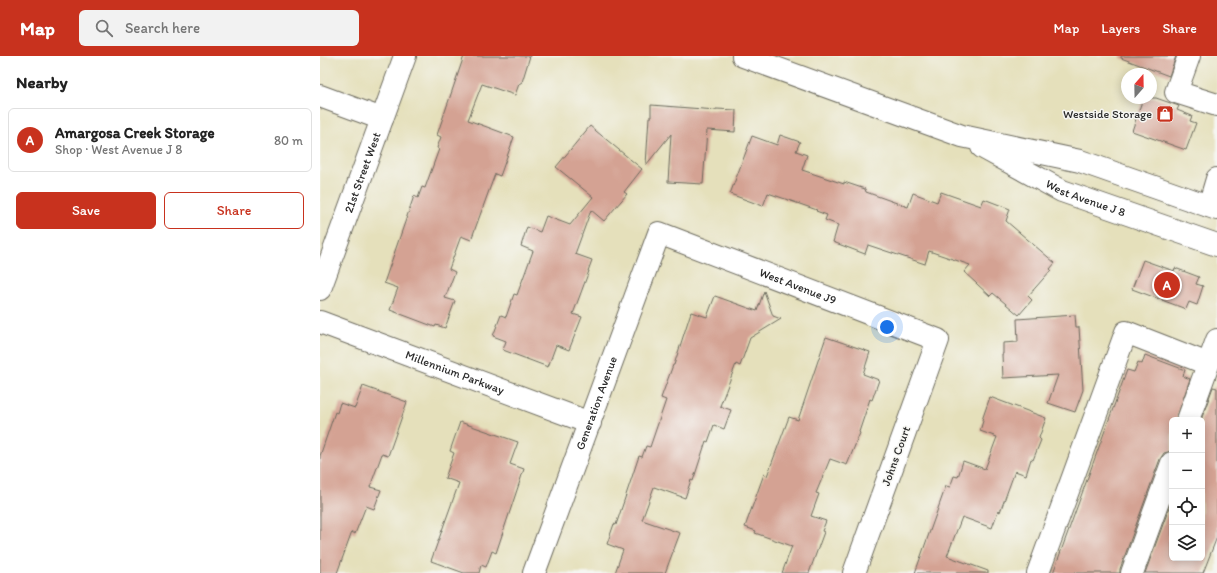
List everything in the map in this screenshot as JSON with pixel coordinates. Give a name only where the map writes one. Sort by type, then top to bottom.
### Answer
[{"type":"street","name":"21st Street West","points":[[320,290],[405,56]]},
{"type":"street","name":"West Avenue J 8","points":[[743,56],[962,136],[1080,161],[1213,207]]},
{"type":"street","points":[[1189,56],[1176,92],[1217,105]]},
{"type":"street","points":[[320,96],[382,119]]},
{"type":"street","name":"West Avenue J 8","points":[[962,136],[1062,191],[1217,245]]},
{"type":"street","points":[[1213,207],[1217,179]]},
{"type":"street","name":"West Avenue J9","points":[[659,233],[938,340]]},
{"type":"street","name":"Generation Avenue","points":[[534,573],[659,233]]},
{"type":"street","name":"Millennium Parkway","points":[[320,322],[590,422]]},
{"type":"street","points":[[1038,573],[1126,332],[1208,364]]},
{"type":"street","name":"Johns Court","points":[[854,573],[938,340]]},
{"type":"street","points":[[1189,417],[1217,340]]},
{"type":"street","points":[[1132,573],[1169,471]]},
{"type":"building","points":[[464,56],[530,56],[522,82],[519,84],[515,95],[482,84],[468,120],[514,137],[500,176],[495,174],[471,240],[461,236],[449,269],[455,272],[445,298],[455,301],[445,328],[436,325],[435,327],[390,310],[398,288],[384,283],[414,196],[418,198],[422,187],[425,188],[439,149],[437,148],[441,137],[437,135]]},
{"type":"building","points":[[1121,56],[1176,56],[1169,76],[1157,72],[1157,68],[1148,68],[1121,58]]},
{"type":"building","name":"Westside Storage","points":[[1157,98],[1179,106],[1177,110],[1192,116],[1190,121],[1196,123],[1186,150],[1132,131],[1141,104],[1157,104]]},
{"type":"building","points":[[651,105],[736,110],[735,132],[707,130],[703,184],[668,182],[671,134],[646,165]]},
{"type":"building","points":[[590,126],[642,169],[624,192],[627,194],[604,221],[591,210],[575,254],[592,260],[573,314],[582,317],[569,350],[556,345],[548,367],[503,350],[506,341],[493,336],[501,315],[506,317],[514,294],[517,295],[533,251],[521,246],[527,227],[540,232],[546,216],[570,225],[593,197],[556,167]]},
{"type":"building","points":[[780,135],[800,142],[796,151],[807,155],[802,170],[844,184],[844,182],[865,189],[866,192],[908,207],[913,193],[937,202],[941,192],[981,206],[984,199],[1010,209],[1006,221],[1055,263],[1050,269],[1051,270],[1028,296],[1032,300],[1019,315],[993,293],[990,296],[964,272],[970,265],[929,251],[925,264],[868,245],[865,254],[833,242],[838,225],[825,220],[827,215],[816,211],[817,210],[768,193],[763,206],[730,194],[752,136],[777,145]]},
{"type":"building","points":[[1143,260],[1174,271],[1175,268],[1199,277],[1196,284],[1203,286],[1197,305],[1189,302],[1186,309],[1132,289]]},
{"type":"building","points":[[764,291],[773,316],[781,319],[750,338],[740,366],[736,364],[720,406],[731,410],[724,429],[714,425],[708,442],[706,441],[693,481],[691,480],[685,498],[654,487],[642,520],[680,533],[665,573],[615,573],[623,550],[607,544],[614,524],[616,525],[639,456],[642,457],[646,446],[650,447],[666,400],[661,398],[674,365],[691,312],[707,317],[715,296],[757,311]]},
{"type":"building","points":[[1075,315],[1076,327],[1079,327],[1083,390],[1075,412],[1048,403],[1058,375],[1003,378],[1002,354],[1003,343],[1018,342],[1017,319]]},
{"type":"building","points":[[826,337],[870,352],[863,374],[879,380],[872,400],[870,399],[859,432],[860,433],[847,465],[830,459],[816,493],[819,494],[811,516],[826,521],[822,531],[824,532],[809,573],[782,573],[792,546],[755,533],[756,531],[745,527],[764,474],[767,476],[789,417],[798,420]]},
{"type":"building","points":[[1145,355],[1185,370],[1183,376],[1190,379],[1177,417],[1169,417],[1169,452],[1164,453],[1160,459],[1120,569],[1120,573],[1053,573],[1127,370],[1134,372],[1138,362],[1142,364]]},
{"type":"building","points":[[363,386],[407,402],[388,456],[382,454],[370,487],[381,490],[374,509],[366,506],[355,534],[352,532],[337,573],[320,573],[320,456],[335,412],[337,413],[340,403],[355,408]]},
{"type":"building","points":[[1213,387],[1217,388],[1217,537],[1203,573],[1145,573],[1169,508],[1169,561],[1205,561],[1205,417],[1202,417]]},
{"type":"building","points":[[990,397],[1046,418],[1039,438],[1041,440],[1033,460],[1031,459],[1026,475],[1015,471],[1000,512],[998,511],[992,528],[962,517],[947,556],[988,571],[988,573],[915,573],[946,486],[950,487],[954,476],[958,477],[963,461],[985,469],[997,437],[980,431]]},
{"type":"building","points":[[460,422],[518,442],[510,464],[524,469],[496,553],[492,551],[486,567],[481,565],[479,573],[464,573],[431,561],[459,483],[445,478],[454,453],[450,451]]},
{"type":"place","name":"Westside Storage","points":[[1165,114]]},
{"type":"place","name":"Amargosa Creek Storage","points":[[1167,285]]}]
